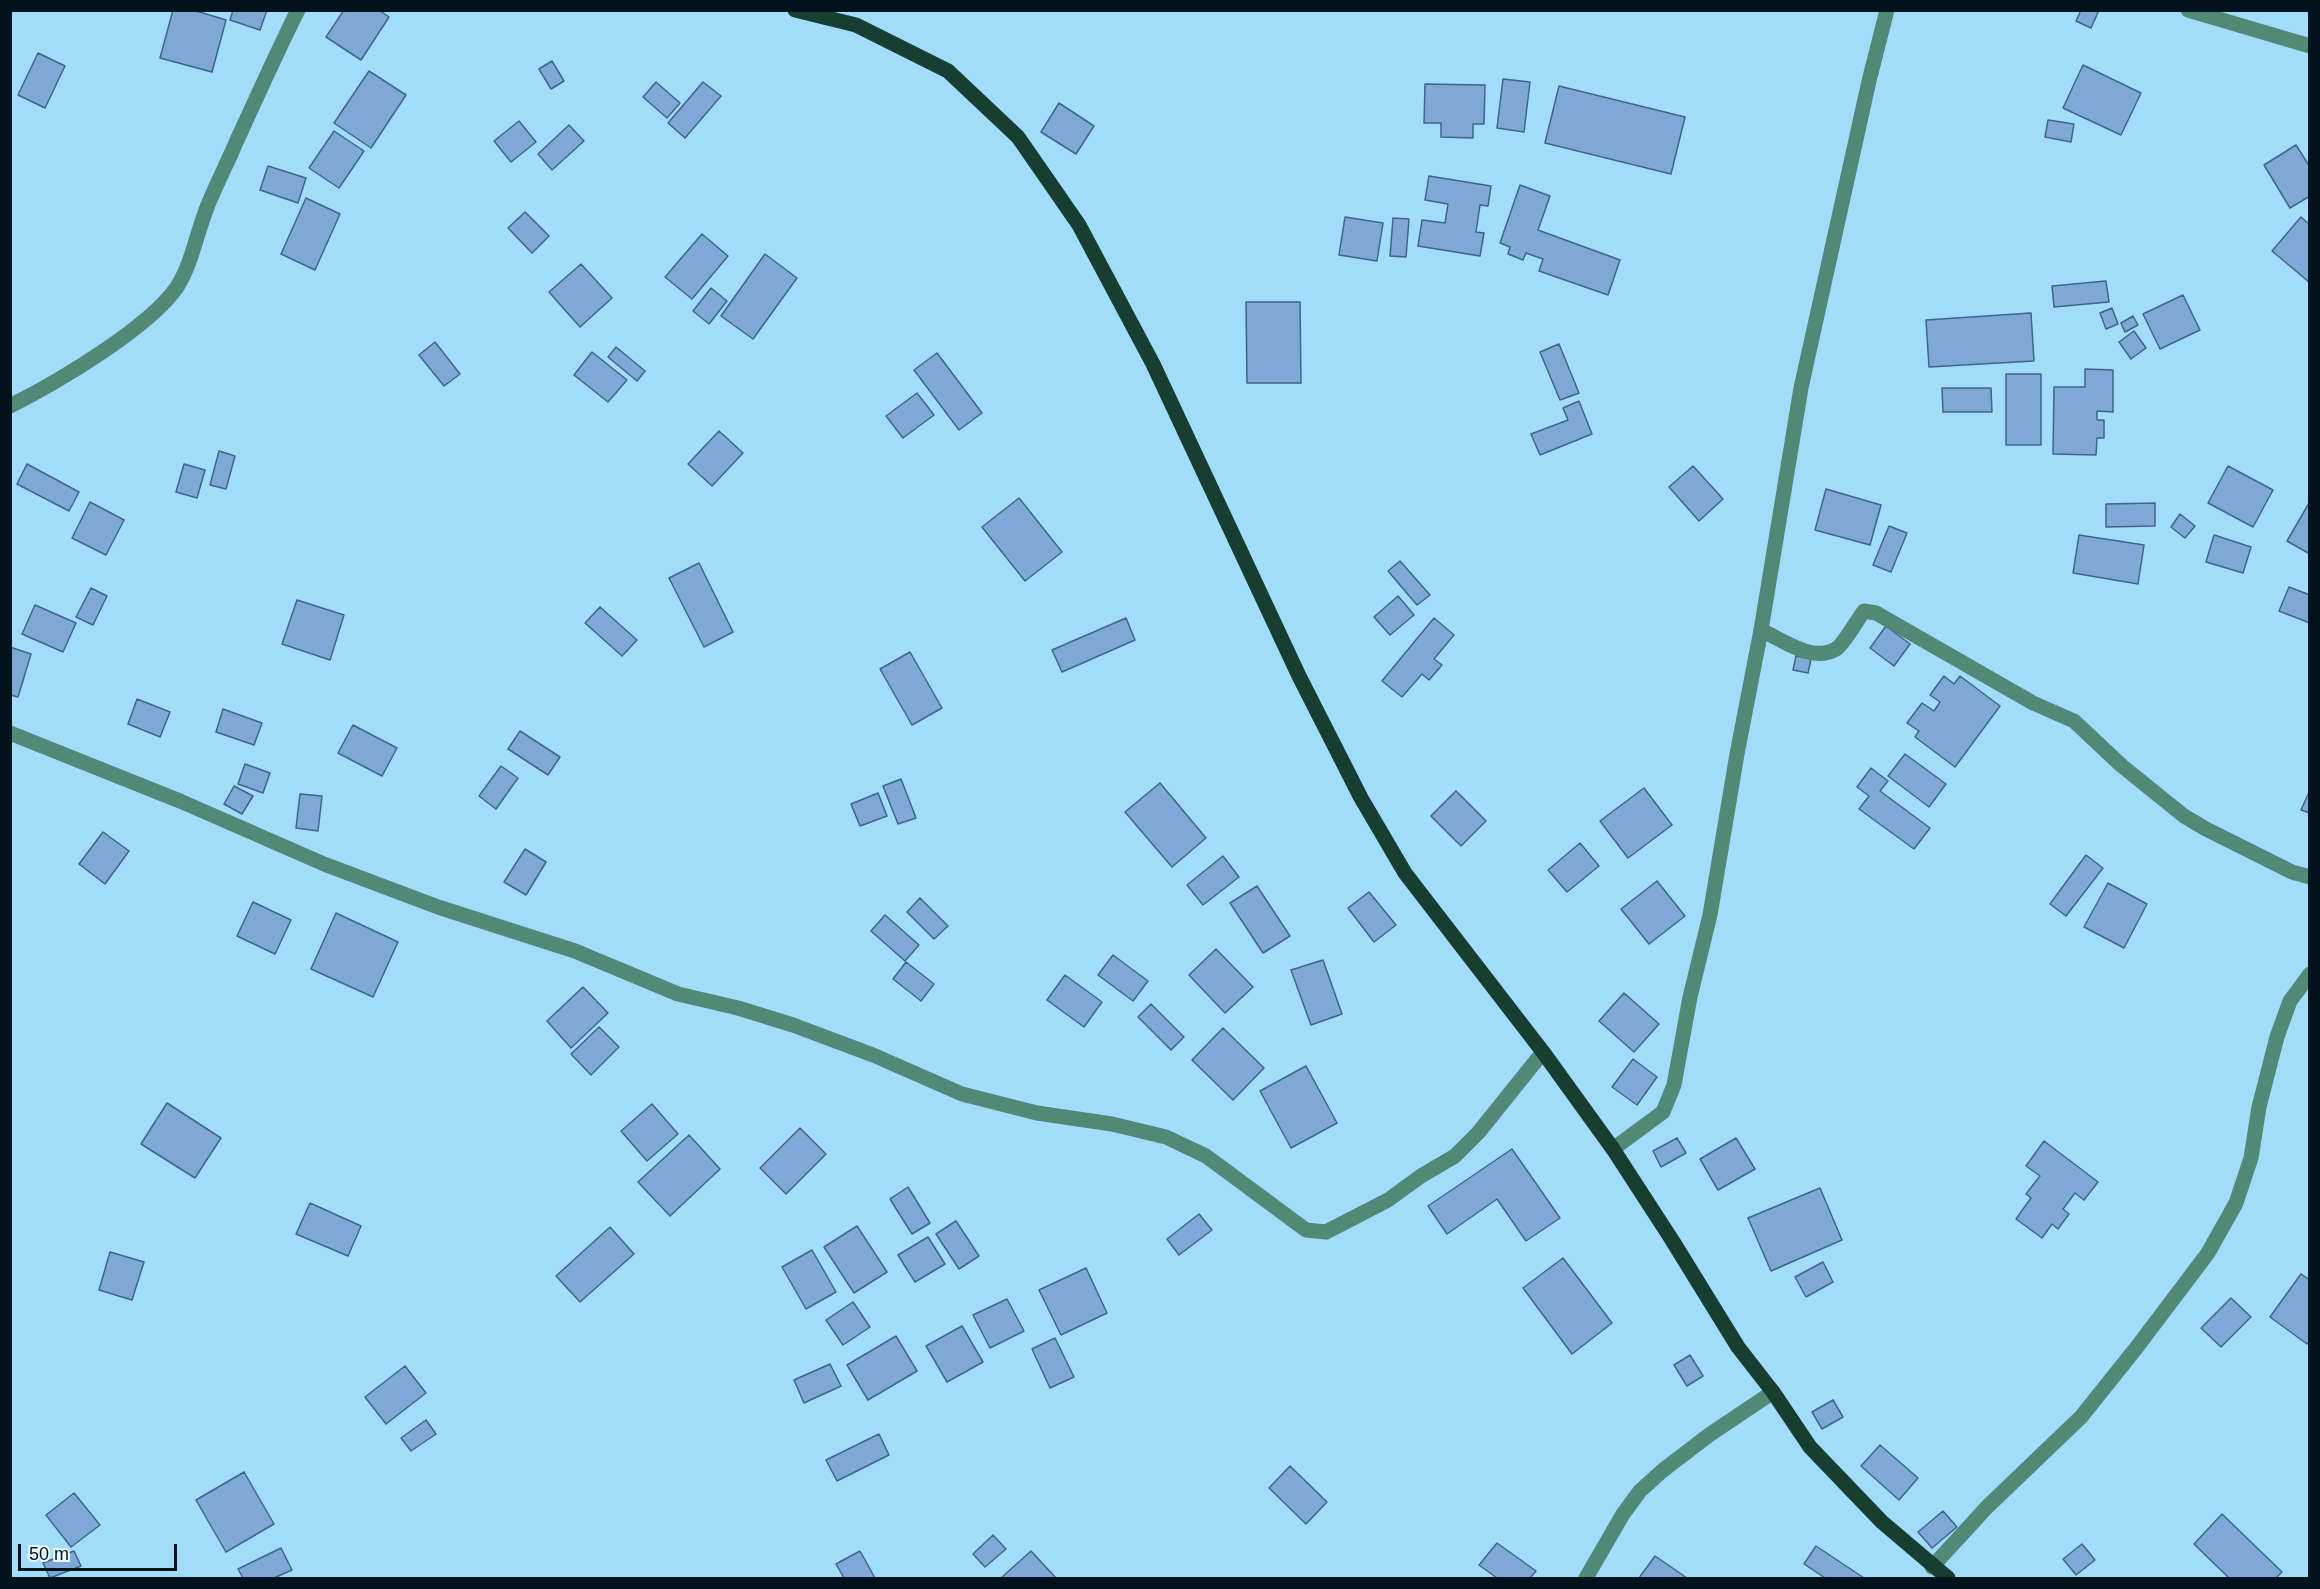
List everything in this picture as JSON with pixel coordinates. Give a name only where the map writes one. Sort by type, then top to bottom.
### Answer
[{"type":"main road","points":[[795,10],[856,25],[948,71],[1018,137],[1079,225],[1153,364],[1235,542],[1361,798],[1405,873],[1543,1052],[1613,1149],[1738,1347],[1773,1392],[1810,1447],[1882,1522],[1932,1567],[1948,1578]]},
{"type":"street","points":[[10,406],[37,393],[146,320],[176,288],[188,268],[205,212],[298,10]]},
{"type":"street","points":[[1613,1149],[1663,1112],[1674,1085],[1690,997],[1710,915],[1801,388],[1869,81],[1887,10]]},
{"type":"street","points":[[2188,10],[2310,46]]},
{"type":"street","points":[[1761,630],[1796,647],[1820,654],[1837,649],[1864,611],[1876,613],[2033,704],[2074,721],[2121,766],[2184,816],[2206,830],[2292,872],[2310,877]]},
{"type":"street","points":[[10,733],[180,801],[324,864],[438,907],[575,951],[678,994],[738,1008],[793,1025],[873,1055],[962,1094],[1037,1113],[1113,1124],[1166,1137],[1206,1156],[1306,1230],[1326,1232],[1388,1200],[1421,1176],[1455,1156],[1478,1133],[1543,1052]]},
{"type":"street","points":[[1932,1567],[1987,1507],[2081,1417],[2208,1253],[2236,1203],[2252,1158],[2259,1107],[2280,1028],[2290,1001],[2310,974]]},
{"type":"street","points":[[1586,1578],[1623,1514],[1640,1491],[1709,1435],[1773,1392]]},
{"type":"building","points":[[173,10],[193,10],[226,20],[212,72],[160,58]]},
{"type":"building","points":[[233,10],[267,10],[260,30],[230,20]]},
{"type":"building","points":[[344,10],[379,10],[389,17],[361,60],[326,37]]},
{"type":"building","points":[[2081,10],[2099,10],[2091,28],[2076,21]]},
{"type":"building","points":[[38,53],[65,66],[45,108],[18,95]]},
{"type":"building","points":[[552,61],[564,81],[551,89],[539,69]]},
{"type":"building","points":[[2083,65],[2141,93],[2121,135],[2063,108]]},
{"type":"building","points":[[369,71],[406,95],[371,148],[334,123]]},
{"type":"building","points":[[1503,79],[1530,82],[1524,132],[1497,128]]},
{"type":"building","points":[[656,82],[680,103],[667,118],[643,97]]},
{"type":"building","points":[[703,82],[721,96],[685,138],[668,123]]},
{"type":"building","points":[[1425,84],[1485,85],[1484,124],[1473,124],[1473,138],[1441,137],[1441,123],[1424,123]]},
{"type":"building","points":[[1559,86],[1685,117],[1671,174],[1545,143]]},
{"type":"building","points":[[1059,103],[1094,126],[1076,154],[1041,132]]},
{"type":"building","points":[[2048,120],[2074,124],[2071,142],[2045,137]]},
{"type":"building","points":[[519,121],[536,142],[511,162],[494,141]]},
{"type":"building","points":[[569,125],[584,141],[552,170],[538,154]]},
{"type":"building","points":[[334,131],[364,151],[339,188],[309,168]]},
{"type":"building","points":[[2296,145],[2310,167],[2310,196],[2290,208],[2264,165]]},
{"type":"building","points":[[268,166],[306,178],[298,203],[260,190]]},
{"type":"building","points":[[1429,176],[1491,186],[1488,206],[1480,205],[1476,232],[1484,233],[1480,256],[1418,246],[1422,220],[1445,223],[1448,204],[1425,200]]},
{"type":"building","points":[[1520,185],[1550,196],[1538,230],[1620,260],[1608,295],[1539,271],[1543,259],[1526,253],[1523,260],[1508,254],[1510,247],[1500,243]]},
{"type":"building","points":[[306,198],[340,214],[315,270],[281,254]]},
{"type":"building","points":[[525,212],[549,236],[532,253],[508,228]]},
{"type":"building","points":[[1345,217],[1383,223],[1377,261],[1339,255]]},
{"type":"building","points":[[2301,217],[2310,225],[2309,282],[2272,251]]},
{"type":"building","points":[[1393,218],[1409,219],[1406,257],[1390,256]]},
{"type":"building","points":[[702,234],[728,256],[692,299],[665,277]]},
{"type":"building","points":[[765,254],[797,278],[753,339],[721,316]]},
{"type":"building","points":[[581,264],[612,298],[580,327],[549,292]]},
{"type":"building","points":[[2106,281],[2109,302],[2054,307],[2052,286]]},
{"type":"building","points":[[711,288],[727,301],[709,324],[693,311]]},
{"type":"building","points":[[2183,295],[2200,330],[2160,349],[2143,314]]},
{"type":"building","points":[[1246,302],[1300,302],[1301,383],[1247,383]]},
{"type":"building","points":[[2112,308],[2118,324],[2106,329],[2100,313]]},
{"type":"building","points":[[2031,313],[2034,361],[1929,367],[1926,320]]},
{"type":"building","points":[[2133,316],[2138,325],[2125,332],[2121,323]]},
{"type":"building","points":[[2134,331],[2146,348],[2131,359],[2119,342]]},
{"type":"building","points":[[435,342],[460,374],[444,386],[419,355]]},
{"type":"building","points":[[1559,344],[1579,393],[1560,400],[1540,352]]},
{"type":"building","points":[[616,347],[645,371],[637,381],[608,357]]},
{"type":"building","points":[[592,352],[627,380],[608,402],[574,375]]},
{"type":"building","points":[[937,353],[982,413],[959,430],[914,370]]},
{"type":"building","points":[[2085,369],[2113,370],[2113,412],[2097,411],[2097,420],[2104,420],[2104,438],[2097,438],[2096,455],[2053,454],[2054,387],[2085,387]]},
{"type":"building","points":[[2006,374],[2041,374],[2041,445],[2006,445]]},
{"type":"building","points":[[1942,388],[1991,388],[1992,412],[1943,412]]},
{"type":"building","points":[[917,393],[934,415],[903,438],[886,416]]},
{"type":"building","points":[[1579,401],[1592,434],[1540,455],[1531,434],[1568,420],[1563,408]]},
{"type":"building","points":[[719,431],[743,453],[712,486],[688,464]]},
{"type":"building","points":[[219,451],[235,456],[226,489],[210,485]]},
{"type":"building","points":[[27,464],[79,492],[69,511],[17,484]]},
{"type":"building","points":[[184,464],[205,470],[197,498],[176,492]]},
{"type":"building","points":[[1693,466],[1723,499],[1699,521],[1669,487]]},
{"type":"building","points":[[2228,466],[2273,490],[2253,527],[2208,503]]},
{"type":"building","points":[[1826,489],[1881,505],[1870,545],[1815,530]]},
{"type":"building","points":[[1019,498],[1062,552],[1025,581],[982,527]]},
{"type":"building","points":[[90,502],[124,520],[106,555],[72,538]]},
{"type":"building","points":[[2155,503],[2155,526],[2106,527],[2106,504]]},
{"type":"building","points":[[2310,504],[2310,554],[2287,541]]},
{"type":"building","points":[[2180,514],[2195,526],[2185,538],[2171,527]]},
{"type":"building","points":[[1889,526],[1907,533],[1891,572],[1873,565]]},
{"type":"building","points":[[2079,535],[2144,545],[2138,584],[2073,573]]},
{"type":"building","points":[[2214,535],[2251,547],[2243,573],[2206,562]]},
{"type":"building","points":[[1400,561],[1430,595],[1417,605],[1388,571]]},
{"type":"building","points":[[699,563],[733,632],[704,647],[669,578]]},
{"type":"building","points":[[2289,587],[2310,595],[2310,623],[2279,611]]},
{"type":"building","points":[[91,588],[107,596],[93,625],[76,617]]},
{"type":"building","points":[[1398,596],[1414,615],[1390,635],[1374,617]]},
{"type":"building","points":[[297,600],[344,615],[330,660],[282,644]]},
{"type":"building","points":[[35,605],[76,623],[63,652],[22,634]]},
{"type":"building","points":[[600,607],[637,640],[622,656],[585,623]]},
{"type":"building","points":[[1126,618],[1135,640],[1062,672],[1052,650]]},
{"type":"building","points":[[1434,618],[1454,635],[1434,659],[1442,665],[1429,680],[1422,674],[1402,697],[1382,681]]},
{"type":"building","points":[[1886,626],[1910,644],[1894,666],[1870,648]]},
{"type":"building","points":[[10,647],[31,654],[18,697],[10,695]]},
{"type":"building","points":[[910,652],[942,708],[912,725],[880,669]]},
{"type":"building","points":[[1796,656],[1811,659],[1808,673],[1793,670]]},
{"type":"building","points":[[1944,676],[1954,684],[1960,676],[2000,706],[1955,767],[1915,737],[1919,731],[1907,723],[1922,703],[1934,711],[1940,702],[1930,695]]},
{"type":"building","points":[[137,699],[170,712],[160,737],[128,724]]},
{"type":"building","points":[[223,709],[262,723],[254,745],[216,732]]},
{"type":"building","points":[[353,725],[397,748],[382,776],[338,753]]},
{"type":"building","points":[[520,731],[560,757],[548,775],[508,749]]},
{"type":"building","points":[[1905,754],[1946,784],[1929,807],[1888,776]]},
{"type":"building","points":[[245,764],[270,773],[263,793],[238,784]]},
{"type":"building","points":[[501,766],[518,778],[496,809],[479,796]]},
{"type":"building","points":[[1871,768],[1888,781],[1880,791],[1930,828],[1914,849],[1859,809],[1869,796],[1857,787]]},
{"type":"building","points":[[901,779],[916,818],[898,824],[883,786]]},
{"type":"building","points":[[1160,783],[1206,838],[1172,867],[1125,812]]},
{"type":"building","points":[[234,786],[253,796],[242,814],[224,804]]},
{"type":"building","points":[[1644,788],[1672,825],[1628,858],[1600,821]]},
{"type":"building","points":[[2310,790],[2310,813],[2301,810]]},
{"type":"building","points":[[1456,791],[1486,821],[1461,846],[1431,816]]},
{"type":"building","points":[[878,793],[887,816],[860,826],[851,804]]},
{"type":"building","points":[[300,794],[322,796],[318,831],[296,828]]},
{"type":"building","points":[[103,832],[129,851],[105,884],[79,864]]},
{"type":"building","points":[[1580,843],[1599,866],[1567,892],[1548,870]]},
{"type":"building","points":[[525,849],[546,862],[526,895],[504,882]]},
{"type":"building","points":[[2086,855],[2103,868],[2066,916],[2050,904]]},
{"type":"building","points":[[1223,856],[1239,877],[1203,905],[1187,885]]},
{"type":"building","points":[[1657,881],[1685,916],[1649,944],[1621,909]]},
{"type":"building","points":[[2108,883],[2147,904],[2124,948],[2084,927]]},
{"type":"building","points":[[1257,886],[1290,936],[1263,953],[1230,903]]},
{"type":"building","points":[[1369,892],[1396,925],[1374,942],[1348,908]]},
{"type":"building","points":[[920,898],[948,926],[934,939],[907,912]]},
{"type":"building","points":[[253,902],[291,920],[275,954],[237,936]]},
{"type":"building","points":[[336,913],[398,942],[373,997],[311,969]]},
{"type":"building","points":[[885,915],[919,945],[905,961],[871,931]]},
{"type":"building","points":[[1216,949],[1253,987],[1225,1013],[1189,975]]},
{"type":"building","points":[[1113,955],[1148,981],[1133,1001],[1098,975]]},
{"type":"building","points":[[1323,960],[1342,1014],[1311,1025],[1291,970]]},
{"type":"building","points":[[906,962],[934,984],[921,1001],[893,979]]},
{"type":"building","points":[[1065,975],[1102,1002],[1084,1027],[1047,1000]]},
{"type":"building","points":[[583,987],[608,1013],[571,1048],[547,1021]]},
{"type":"building","points":[[1624,993],[1659,1024],[1634,1052],[1599,1021]]},
{"type":"building","points":[[1151,1004],[1184,1037],[1171,1050],[1138,1017]]},
{"type":"building","points":[[599,1027],[619,1047],[591,1075],[571,1054]]},
{"type":"building","points":[[1223,1028],[1264,1068],[1233,1100],[1192,1060]]},
{"type":"building","points":[[1633,1059],[1657,1077],[1637,1105],[1612,1087]]},
{"type":"building","points":[[1306,1066],[1337,1123],[1291,1148],[1260,1091]]},
{"type":"building","points":[[167,1103],[221,1138],[195,1178],[141,1144]]},
{"type":"building","points":[[652,1104],[678,1134],[647,1161],[621,1131]]},
{"type":"building","points":[[800,1128],[826,1154],[786,1194],[760,1168]]},
{"type":"building","points":[[689,1135],[720,1169],[670,1216],[638,1182]]},
{"type":"building","points":[[1677,1138],[1686,1153],[1661,1167],[1653,1151]]},
{"type":"building","points":[[1736,1138],[1755,1169],[1718,1190],[1700,1159]]},
{"type":"building","points":[[2044,1141],[2098,1182],[2084,1200],[2075,1193],[2063,1209],[2069,1214],[2058,1229],[2052,1224],[2042,1238],[2016,1219],[2031,1198],[2026,1194],[2040,1176],[2026,1166]]},
{"type":"building","points":[[1512,1149],[1560,1218],[1526,1241],[1497,1199],[1447,1234],[1428,1206]]},
{"type":"building","points":[[908,1187],[930,1223],[912,1234],[890,1199]]},
{"type":"building","points":[[1820,1188],[1842,1240],[1771,1271],[1748,1218]]},
{"type":"building","points":[[310,1203],[361,1226],[348,1256],[296,1234]]},
{"type":"building","points":[[1199,1214],[1212,1230],[1179,1255],[1167,1239]]},
{"type":"building","points":[[956,1221],[979,1256],[959,1269],[936,1234]]},
{"type":"building","points":[[857,1226],[887,1272],[854,1293],[824,1247]]},
{"type":"building","points":[[610,1227],[634,1254],[580,1302],[556,1276]]},
{"type":"building","points":[[928,1237],[945,1264],[915,1282],[898,1255]]},
{"type":"building","points":[[812,1250],[836,1292],[806,1309],[782,1267]]},
{"type":"building","points":[[110,1252],[144,1262],[132,1300],[99,1290]]},
{"type":"building","points":[[1563,1258],[1612,1323],[1572,1354],[1523,1288]]},
{"type":"building","points":[[1823,1262],[1833,1282],[1806,1297],[1795,1277]]},
{"type":"building","points":[[1086,1268],[1107,1313],[1061,1335],[1039,1290]]},
{"type":"building","points":[[2301,1274],[2310,1280],[2310,1340],[2307,1344],[2270,1317]]},
{"type":"building","points":[[2231,1298],[2251,1317],[2221,1347],[2201,1328]]},
{"type":"building","points":[[1007,1299],[1024,1331],[990,1348],[973,1315]]},
{"type":"building","points":[[853,1302],[870,1327],[843,1345],[826,1320]]},
{"type":"building","points":[[962,1326],[983,1362],[947,1382],[926,1346]]},
{"type":"building","points":[[896,1336],[917,1371],[868,1400],[847,1365]]},
{"type":"building","points":[[1055,1338],[1074,1377],[1050,1388],[1032,1349]]},
{"type":"building","points":[[1690,1355],[1703,1376],[1687,1386],[1674,1365]]},
{"type":"building","points":[[830,1364],[841,1386],[804,1403],[794,1380]]},
{"type":"building","points":[[405,1366],[426,1393],[386,1424],[365,1397]]},
{"type":"building","points":[[1833,1400],[1843,1417],[1822,1429],[1812,1412]]},
{"type":"building","points":[[426,1420],[436,1434],[411,1451],[401,1438]]},
{"type":"building","points":[[879,1434],[889,1455],[837,1481],[826,1460]]},
{"type":"building","points":[[1880,1445],[1918,1478],[1899,1500],[1861,1466]]},
{"type":"building","points":[[1290,1466],[1327,1502],[1306,1524],[1269,1488]]},
{"type":"building","points":[[244,1472],[274,1524],[226,1552],[196,1500]]},
{"type":"building","points":[[74,1493],[100,1525],[71,1547],[46,1515]]},
{"type":"building","points":[[1943,1511],[1957,1527],[1932,1548],[1918,1532]]},
{"type":"building","points":[[2222,1514],[2282,1572],[2276,1578],[2229,1578],[2194,1544]]},
{"type":"building","points":[[993,1535],[1006,1549],[985,1567],[973,1554]]},
{"type":"building","points":[[1497,1543],[1536,1571],[1530,1578],[1497,1578],[1479,1565]]},
{"type":"building","points":[[2082,1544],[2095,1560],[2076,1575],[2063,1559]]},
{"type":"building","points":[[1816,1546],[1864,1578],[1825,1578],[1804,1564]]},
{"type":"building","points":[[281,1548],[292,1570],[274,1578],[243,1578],[238,1569]]},
{"type":"building","points":[[74,1551],[81,1566],[50,1578],[43,1563]]},
{"type":"building","points":[[860,1551],[875,1578],[844,1578],[836,1564]]},
{"type":"building","points":[[1031,1551],[1056,1578],[1001,1578]]},
{"type":"building","points":[[1655,1556],[1687,1578],[1639,1578]]}]
